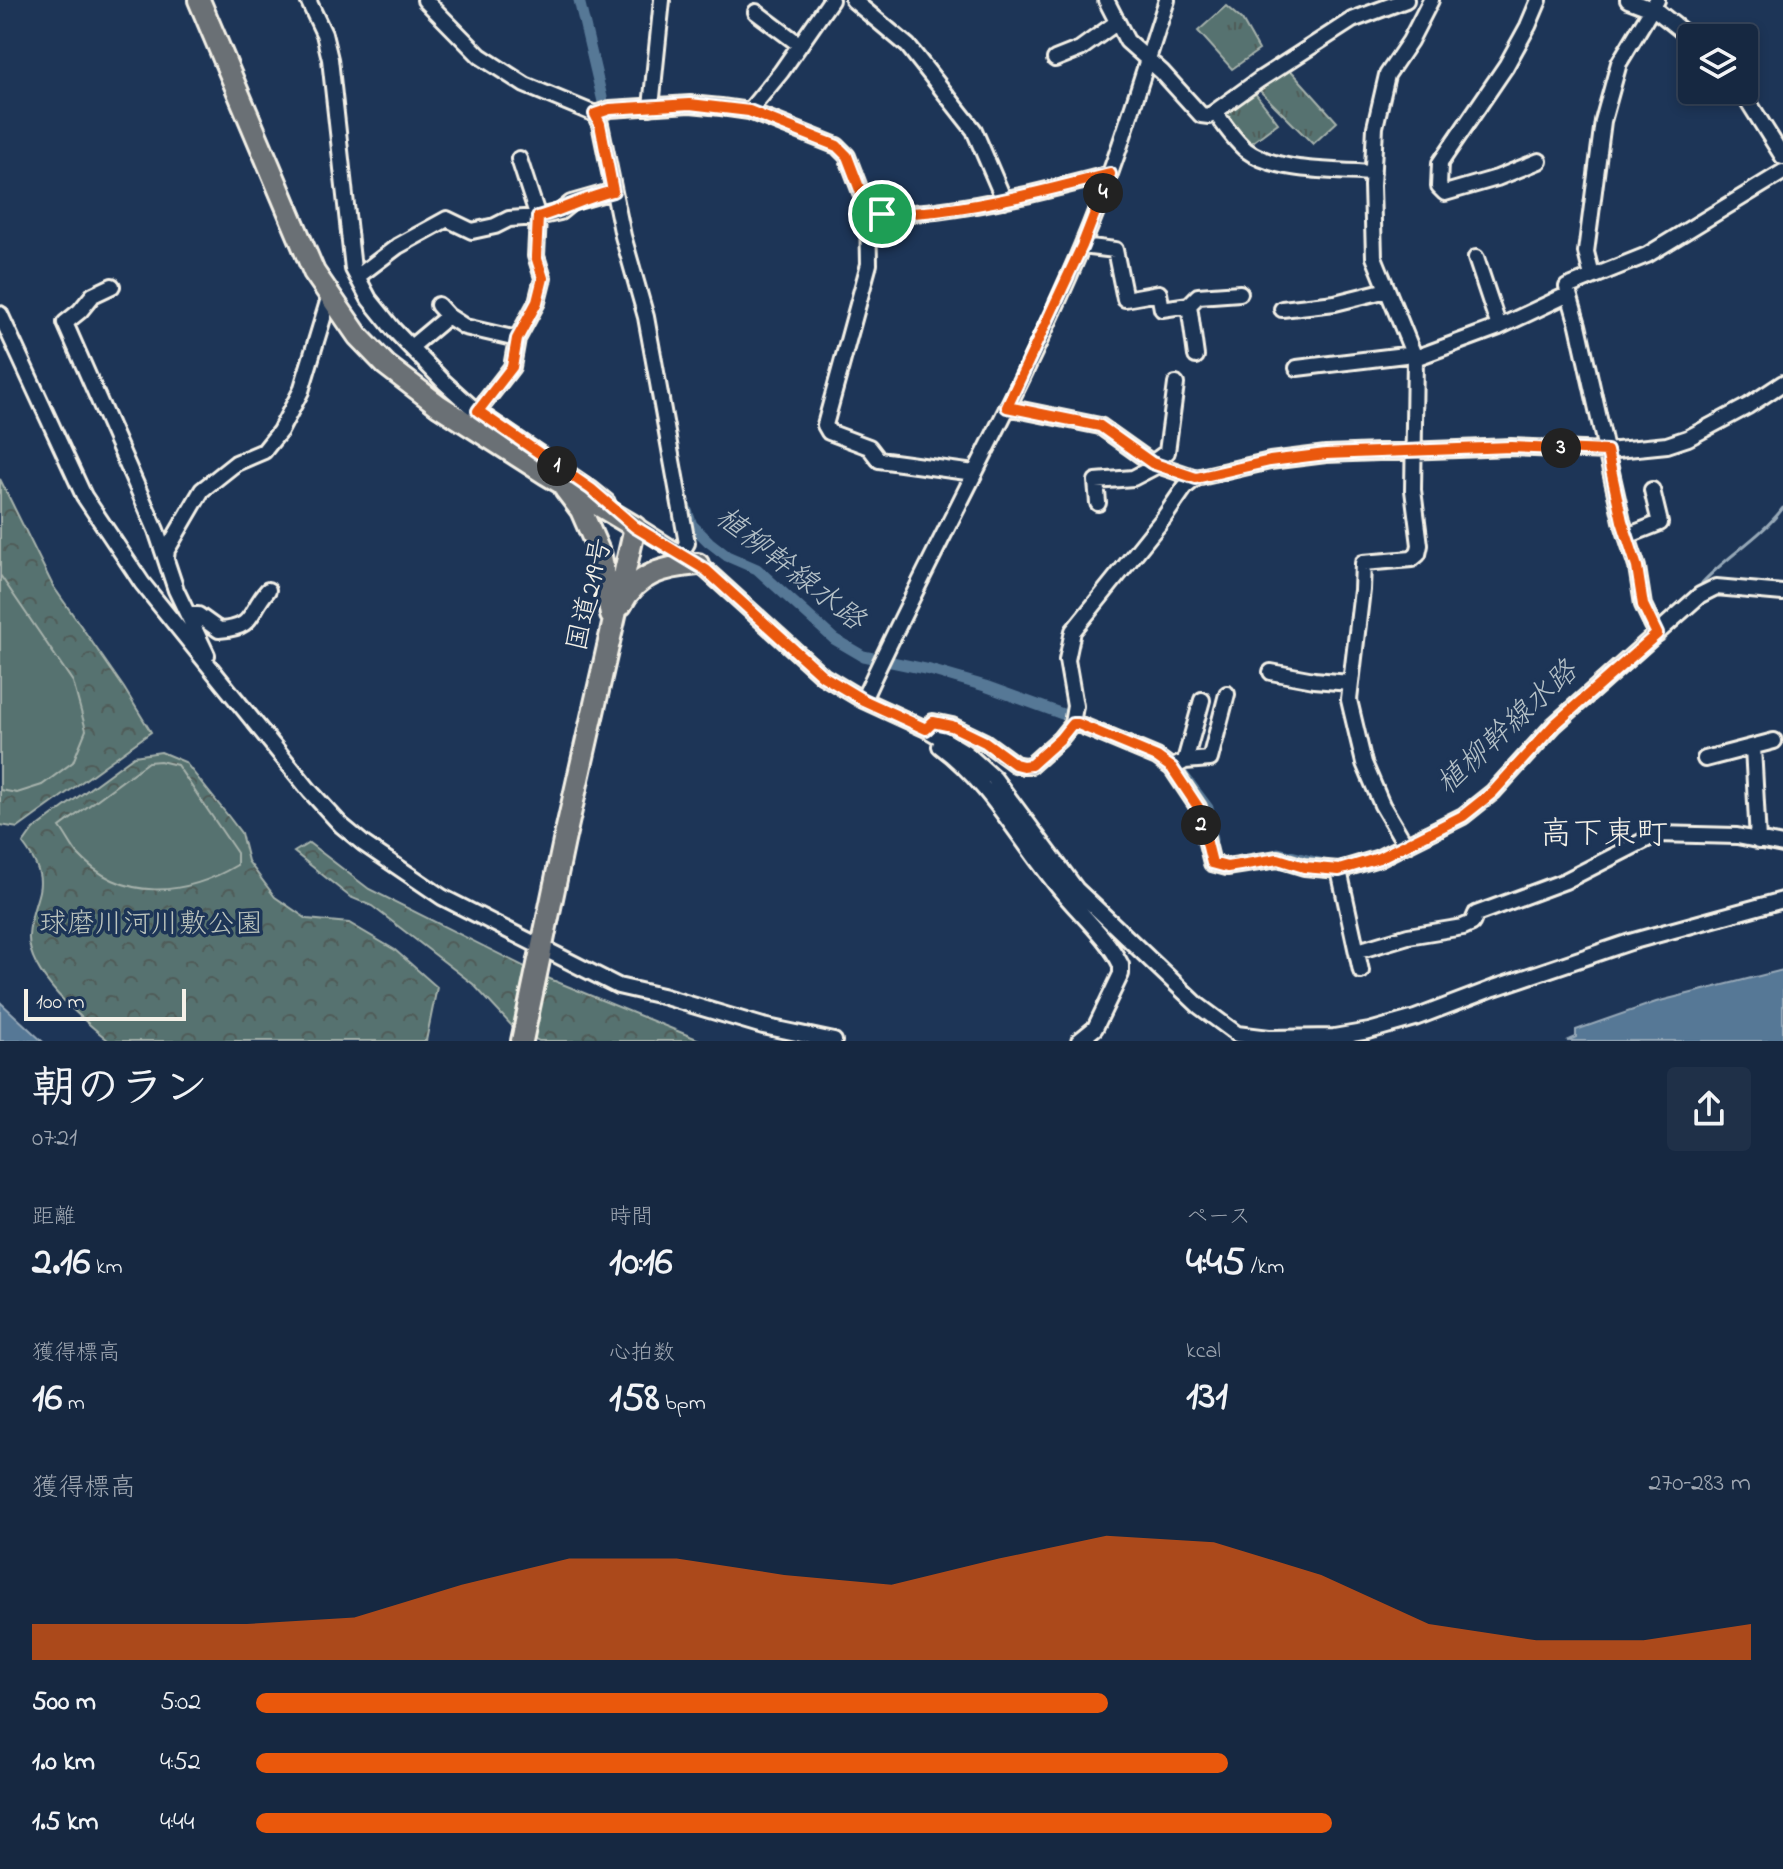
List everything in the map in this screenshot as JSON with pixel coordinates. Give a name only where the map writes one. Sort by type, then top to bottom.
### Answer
[{"type":"highway","name":"国道219号","points":[[199,0],[314,272],[358,336],[386,365],[438,405],[635,527],[522,1041]]},
{"type":"highway","points":[[560,482],[581,510],[601,556],[612,622]]},
{"type":"highway","points":[[612,622],[632,587],[650,574],[689,559]]},
{"type":"street","points":[[308,0],[324,34],[330,59],[353,269],[369,299],[411,347],[444,382],[478,411],[591,489],[635,527],[689,559],[823,676],[965,752],[994,778],[1076,889],[1233,1038],[1334,1037],[1369,1031],[1415,1018],[1630,942],[1783,900]]},
{"type":"street","points":[[425,0],[480,56],[525,85],[595,114],[600,124],[613,191],[658,374],[689,559]]},
{"type":"street","points":[[651,107],[662,0]]},
{"type":"street","points":[[749,111],[831,0]]},
{"type":"street","points":[[853,0],[908,46],[974,130],[1004,200]]},
{"type":"street","points":[[1106,0],[1127,41],[1162,72],[1201,115],[1209,116],[1352,20],[1406,0]]},
{"type":"street","points":[[863,700],[1082,246],[1110,174],[1167,0]]},
{"type":"street","points":[[1403,841],[1382,805],[1364,763],[1351,713],[1350,683],[1363,563],[1412,559],[1418,554],[1420,545],[1413,490],[1414,356],[1374,257],[1373,173],[1375,127],[1387,75],[1410,41],[1431,0]]},
{"type":"street","points":[[1539,0],[1506,66],[1440,163],[1439,187],[1445,193],[1497,178],[1539,161]]},
{"type":"street","points":[[1628,0],[1654,5],[1678,26]]},
{"type":"street","points":[[1592,276],[1586,252],[1603,121],[1619,63],[1654,5]]},
{"type":"street","points":[[756,12],[800,45]]},
{"type":"street","points":[[1055,59],[1080,49],[1116,23]]},
{"type":"street","points":[[595,114],[610,109],[690,104],[749,111],[837,146],[847,156],[868,211],[868,270],[825,425],[829,432],[869,447],[879,460],[974,473]]},
{"type":"street","points":[[1750,104],[1783,157]]},
{"type":"street","points":[[1215,112],[1246,150],[1268,161],[1299,167],[1373,173]]},
{"type":"street","points":[[478,411],[512,367],[517,339],[537,302],[543,278],[536,256],[538,217],[519,159]]},
{"type":"street","points":[[1655,630],[1643,605],[1637,567],[1567,287],[1647,255],[1783,172]]},
{"type":"street","points":[[868,211],[901,214],[1004,200],[1110,174]]},
{"type":"street","points":[[357,277],[398,246],[447,219],[472,231],[509,219],[560,212],[586,197],[613,191]]},
{"type":"street","points":[[1082,246],[1115,250],[1125,299],[1159,293],[1162,309],[1189,305],[1198,296],[1240,293]]},
{"type":"street","points":[[1476,258],[1499,327]]},
{"type":"street","points":[[112,286],[93,295],[65,323],[156,530],[172,581],[197,629],[213,671]]},
{"type":"street","points":[[1282,309],[1335,303],[1387,290]]},
{"type":"street","points":[[1297,368],[1414,356],[1499,327],[1569,294]]},
{"type":"street","points":[[166,558],[167,550],[202,490],[236,463],[264,451],[280,431],[301,391],[330,295]]},
{"type":"street","points":[[1189,305],[1196,356]]},
{"type":"street","points":[[411,347],[443,311],[465,327],[517,339]]},
{"type":"street","points":[[0,314],[84,496],[142,583],[341,825],[364,844],[465,911],[543,944],[618,986],[763,1026],[834,1041]]},
{"type":"street","points":[[926,729],[933,722],[952,726],[1023,766],[1031,765],[1060,739],[1072,724],[1075,706],[1067,660],[1073,631],[1185,487],[1196,478],[1300,456],[1511,447],[1607,451],[1679,442],[1748,406],[1783,383]]},
{"type":"street","points":[[1098,503],[1096,481],[1133,478],[1167,452],[1176,384]]},
{"type":"street","points":[[1007,407],[1100,426],[1155,464],[1196,478]]},
{"type":"street","points":[[1627,536],[1660,523],[1652,490]]},
{"type":"street","points":[[1202,700],[1177,765],[1198,807],[1212,863],[1227,867],[1278,859],[1304,867],[1339,870],[1379,858],[1403,841],[1478,806],[1554,725],[1655,630],[1700,595],[1716,587],[1783,593]]},
{"type":"street","points":[[188,615],[198,615],[219,630],[233,629],[247,623],[268,590]]},
{"type":"street","points":[[1271,672],[1350,683]]},
{"type":"street","points":[[1072,724],[1177,765],[1210,759],[1227,694]]},
{"type":"street","points":[[899,717],[965,766],[996,801],[1057,886],[1118,959],[1121,974],[1095,1028],[1079,1041]]},
{"type":"street","points":[[1705,759],[1774,741]]},
{"type":"street","points":[[1753,747],[1758,841]]},
{"type":"street","points":[[1358,951],[1408,936],[1463,927],[1472,923],[1476,914],[1565,881],[1657,834],[1737,836],[1783,845]]},
{"type":"street","points":[[1339,870],[1361,971]]},
{"type":"green space","points":[[1226,6],[1242,20],[1259,50],[1232,69],[1198,31]]},
{"type":"green space","points":[[1286,65],[1337,122],[1313,144],[1255,86]]},
{"type":"green space","points":[[1251,88],[1278,123],[1250,144],[1218,111]]},
{"type":"green space","points":[[0,479],[53,586],[151,732],[18,828],[0,825]]},
{"type":"green space","points":[[0,575],[73,682],[86,730],[73,762],[42,785],[17,793],[0,790]]},
{"type":"green space","name":"球磨川河川敷公園","points":[[161,752],[185,762],[229,817],[241,833],[248,861],[275,897],[307,919],[349,923],[395,950],[437,987],[426,1041],[109,1041],[58,994],[46,980],[31,951],[29,936],[40,881],[33,859],[23,844],[33,830],[134,756]]},
{"type":"green space","points":[[148,762],[177,765],[237,853],[237,865],[196,883],[154,889],[134,887],[114,880],[77,853],[60,827]]},
{"type":"green space","points":[[309,843],[369,889],[545,977],[702,1041],[539,1041],[512,1026],[473,984],[372,906],[350,897],[294,852]]},
{"type":"water","points":[[1783,970],[1783,1041],[1567,1041],[1576,1037],[1576,1030],[1656,1002]]},
{"type":"water","points":[[0,1002],[42,1041],[0,1041]]},
{"type":"waterway","name":"植柳幹線水路","points":[[579,0],[604,106]]},
{"type":"waterway","name":"植柳幹線水路","points":[[686,508],[692,525],[709,542],[727,556],[757,569],[834,639],[863,656],[930,670],[985,686],[1068,716]]},
{"type":"waterway","points":[[1702,588],[1702,583],[1712,573],[1783,508]]},
{"type":"waterway","name":"植柳幹線水路","points":[[1175,764],[1208,808],[1212,840]]},
{"type":"waterway","name":"植柳幹線水路","points":[[1278,853],[1324,864]]},
{"type":"district","name":"高下東町","points":[[1604,835]]},
{"type":"route","points":[[690,104],[749,111],[837,146],[847,156],[868,211],[882,214],[964,208],[1035,194],[1110,174],[1082,246],[1007,407],[1083,420],[1100,426],[1152,463],[1196,478],[1270,461],[1326,454],[1511,447],[1607,451],[1622,521],[1637,567],[1643,605],[1657,634],[1554,725],[1493,792],[1463,816],[1379,858],[1339,870],[1304,867],[1278,859],[1227,867],[1212,863],[1198,807],[1172,768],[1157,757],[1072,724],[1031,765],[1023,766],[952,726],[933,722],[926,729],[863,700],[823,676],[698,564],[635,527],[591,489],[478,411],[512,367],[517,339],[537,302],[543,278],[536,256],[538,217],[560,212],[586,197],[613,191],[597,112],[690,104]]}]
